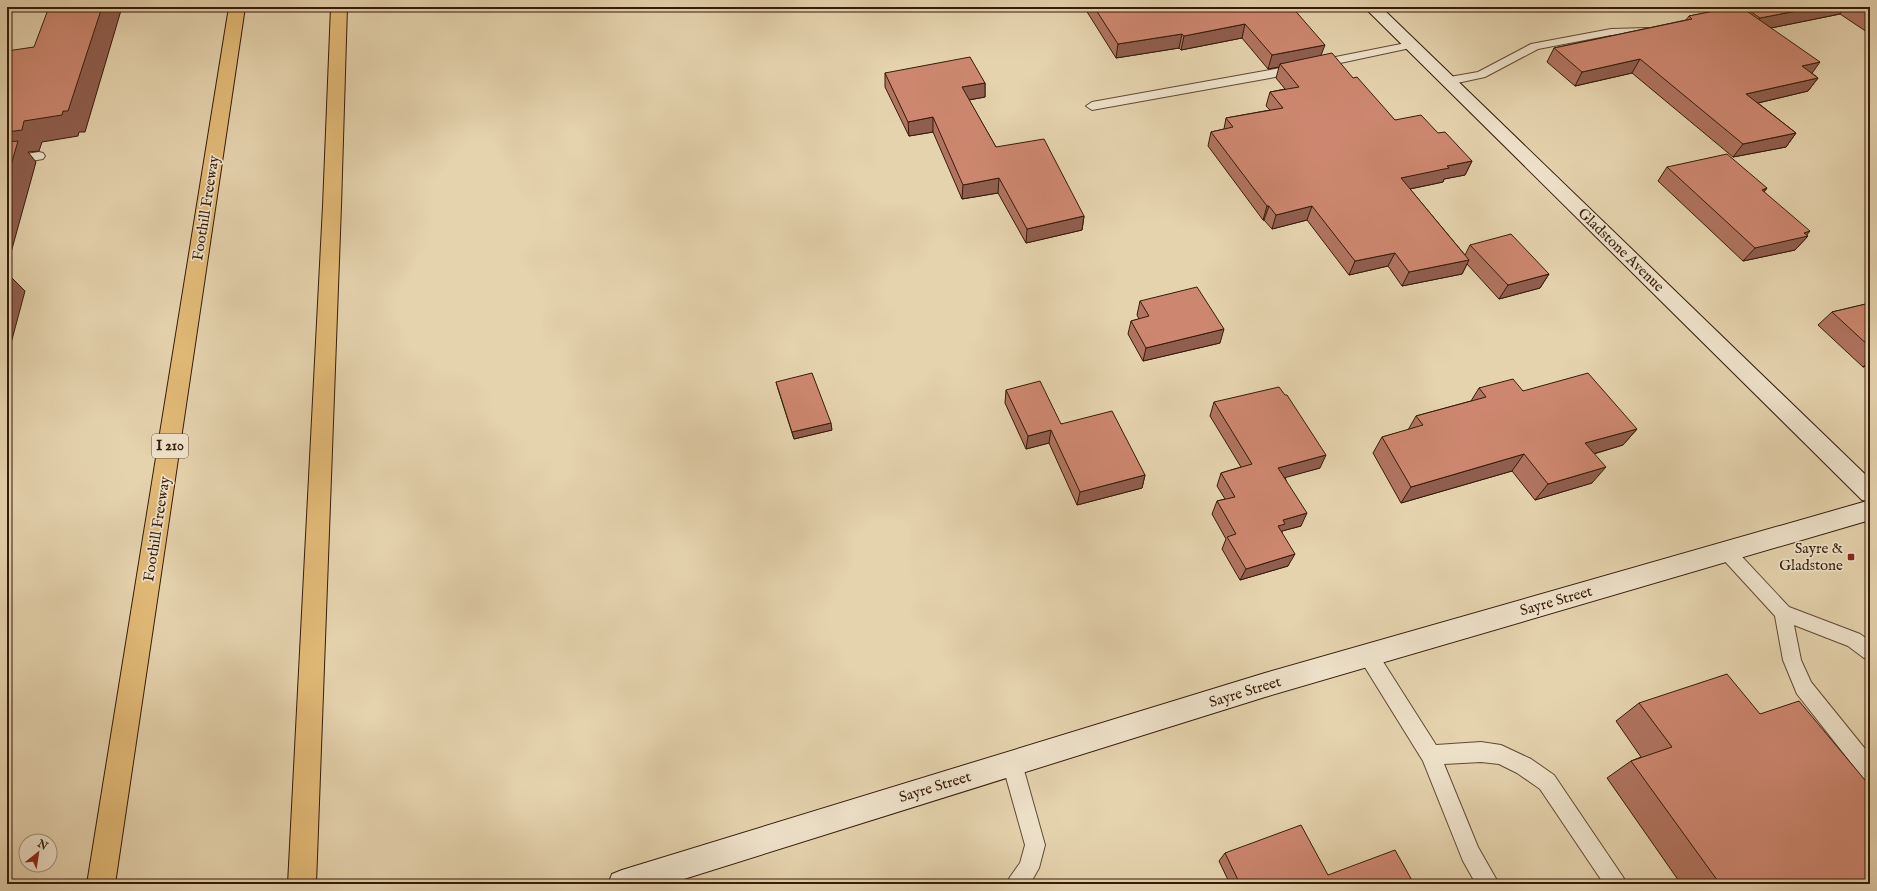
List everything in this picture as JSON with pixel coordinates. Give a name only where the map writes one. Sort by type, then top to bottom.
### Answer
[{"type":"highway","name":"Foothill Freeway","points":[[101,884],[237,7]]},
{"type":"highway","points":[[302,884],[332,214],[339,7]]},
{"type":"street","name":"Gladstone Avenue","points":[[1372,7],[1870,493]]},
{"type":"street","name":"Sayre Street","points":[[622,884],[1265,685],[1870,510]]},
{"type":"lane","points":[[1448,81],[1481,75],[1506,63],[1535,46],[1611,32],[1647,31]]},
{"type":"lane","points":[[1092,106],[1291,70],[1411,45]]},
{"type":"lane","points":[[7,161],[39,156]]},
{"type":"lane","points":[[1726,551],[1783,614],[1854,640],[1870,652]]},
{"type":"lane","points":[[1783,614],[1792,660],[1804,688],[1870,771]]},
{"type":"lane","points":[[1368,655],[1431,755],[1470,854],[1488,884]]},
{"type":"lane","points":[[1431,755],[1481,752],[1501,755],[1524,766],[1547,782],[1616,884]]},
{"type":"lane","points":[[1012,763],[1035,844],[1029,868],[1017,884]]},
{"type":"building","points":[[49,7],[102,7],[68,111],[63,111],[62,115],[24,121],[22,130],[7,132],[7,51],[34,47]]},
{"type":"building","points":[[1094,7],[1292,7],[1325,45],[1272,55],[1245,24],[1184,36],[1182,34],[1118,44]]},
{"type":"building","points":[[1741,7],[1820,62],[1802,66],[1818,78],[1746,94],[1796,133],[1743,144],[1640,59],[1582,72],[1554,48],[1692,19],[1689,16]]},
{"type":"building","points":[[1744,7],[1817,7],[1760,18]]},
{"type":"building","points":[[1860,7],[1870,7],[1870,14]]},
{"type":"building","points":[[1332,53],[1353,78],[1357,77],[1395,120],[1421,115],[1438,133],[1445,132],[1472,161],[1447,166],[1449,168],[1401,178],[1469,260],[1409,272],[1395,253],[1355,261],[1312,206],[1276,215],[1269,206],[1267,206],[1211,132],[1233,127],[1226,118],[1283,108],[1270,92],[1299,87],[1280,64]]},
{"type":"building","points":[[970,57],[985,83],[962,87],[996,147],[1044,139],[1084,216],[1027,229],[999,178],[963,185],[933,117],[908,122],[885,73]]},
{"type":"building","points":[[18,141],[7,179],[7,142]]},
{"type":"building","points":[[1727,154],[1767,188],[1762,190],[1810,231],[1804,233],[1808,236],[1755,248],[1667,167]]},
{"type":"building","points":[[1511,234],[1549,274],[1508,285],[1470,245]]},
{"type":"building","points":[[1197,287],[1224,329],[1146,348],[1131,321],[1149,316],[1140,301]]},
{"type":"building","points":[[1870,303],[1870,347],[1832,312]]},
{"type":"building","points":[[812,373],[831,423],[792,432],[776,382]]},
{"type":"building","points":[[1588,373],[1637,429],[1585,443],[1606,467],[1548,484],[1524,454],[1411,487],[1382,437],[1423,425],[1416,416],[1486,397],[1479,388],[1513,379],[1523,391]]},
{"type":"building","points":[[1040,381],[1061,424],[1112,411],[1145,475],[1080,492],[1051,430],[1028,436],[1006,390]]},
{"type":"building","points":[[1279,387],[1285,395],[1287,395],[1326,455],[1278,468],[1307,513],[1283,520],[1285,524],[1278,526],[1295,554],[1246,569],[1227,537],[1236,534],[1217,501],[1235,497],[1221,473],[1252,464],[1214,402]]},
{"type":"building","points":[[1727,674],[1760,714],[1799,701],[1870,786],[1870,884],[1720,884],[1631,761],[1672,747],[1639,703]]},
{"type":"building","points":[[1301,825],[1328,875],[1395,850],[1414,884],[1240,884],[1225,853]]},
{"type":"place","name":"Sayre & Gladstone","points":[[1851,557]]}]
